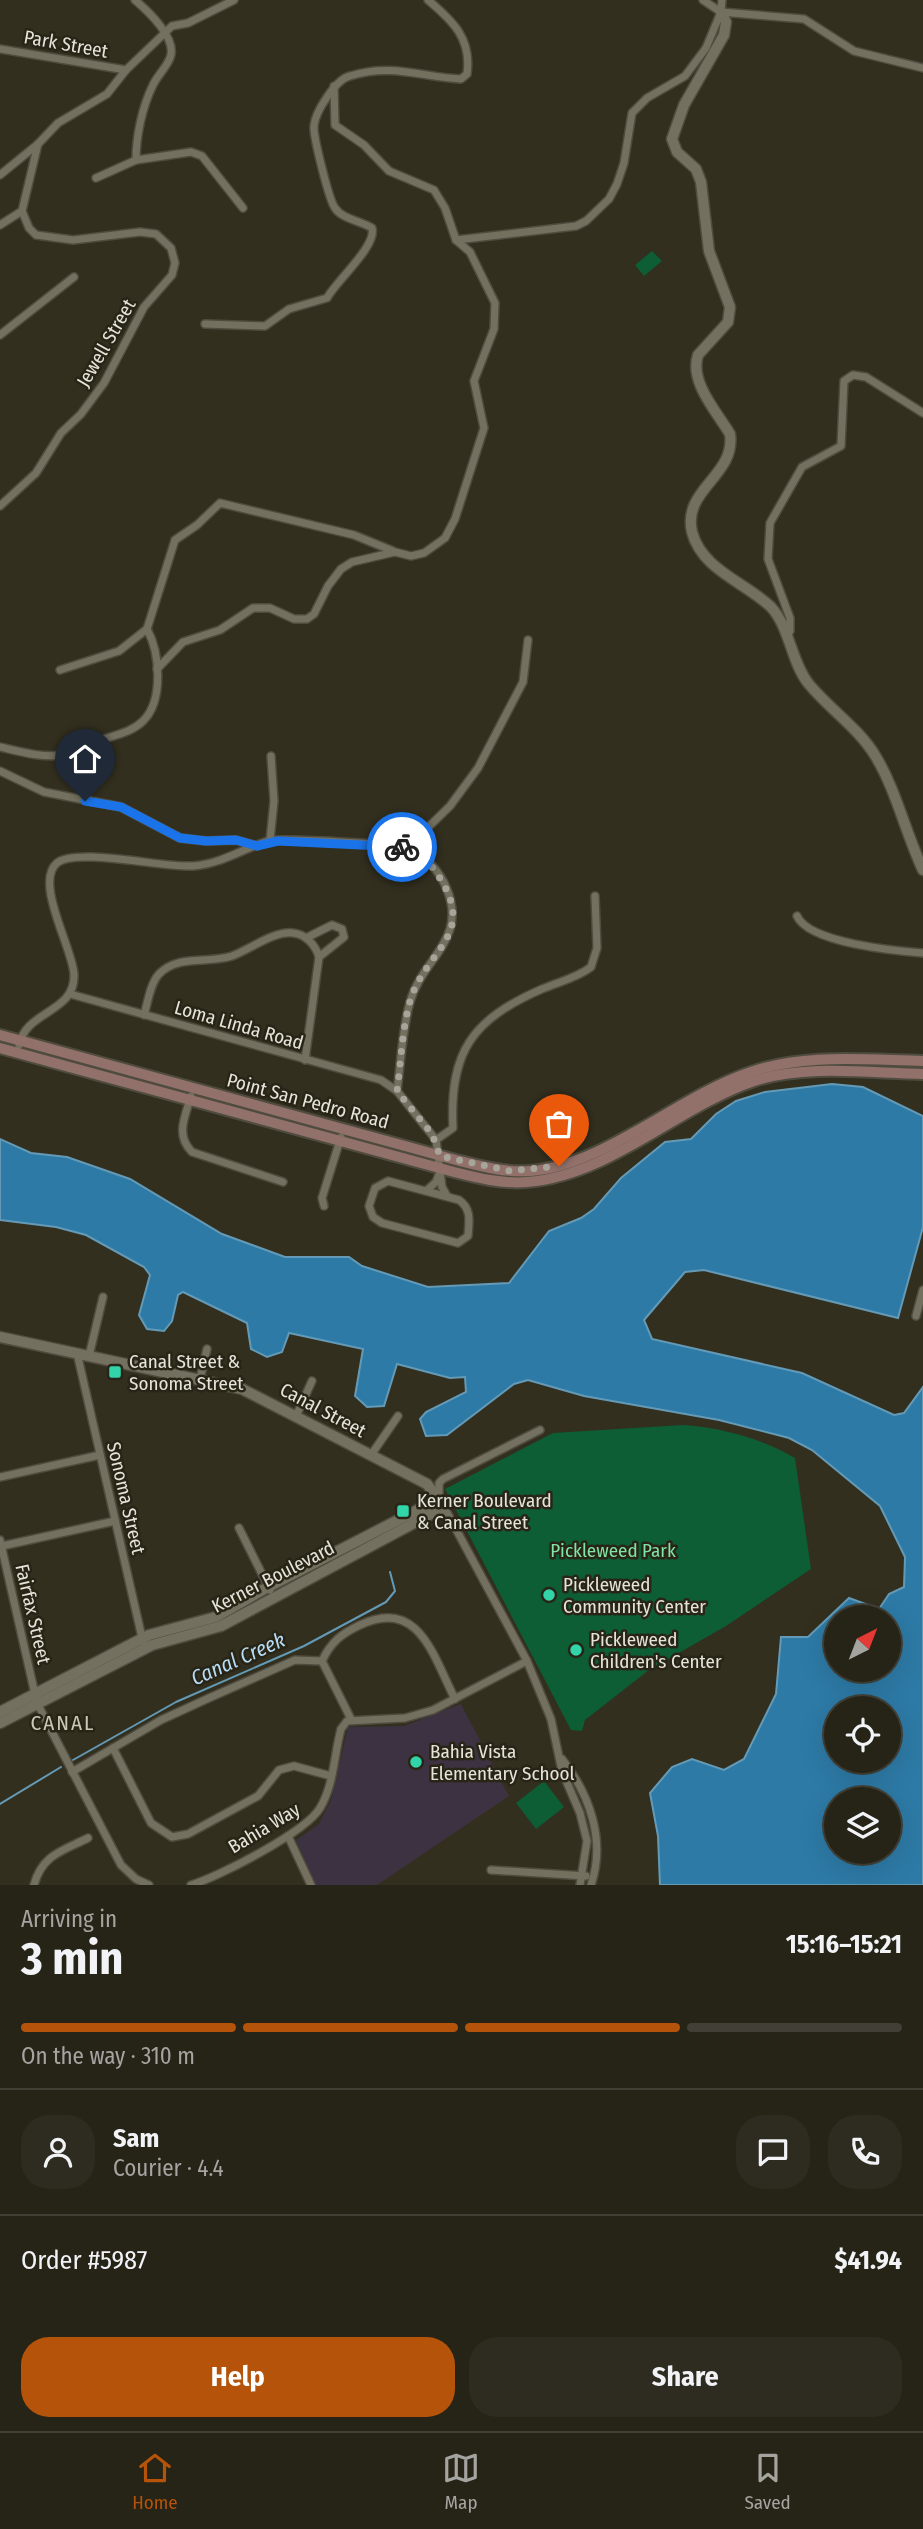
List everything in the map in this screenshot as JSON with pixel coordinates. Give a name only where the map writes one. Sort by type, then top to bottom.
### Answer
[{"type":"main road","name":"Point San Pedro Road","points":[[0,1035],[440,1156],[510,1171],[559,1166],[590,1154],[710,1089],[750,1072],[813,1060],[923,1061]]},
{"type":"main road","name":"Point San Pedro Road","points":[[0,1048],[441,1169],[498,1182],[546,1179],[581,1169],[727,1092],[756,1080],[814,1072],[923,1074]]},
{"type":"street","points":[[135,0],[164,33],[172,55],[153,85],[145,106],[136,160]]},
{"type":"street","points":[[0,175],[38,144],[58,123],[98,102],[164,33],[233,0]]},
{"type":"street","points":[[205,324],[265,326],[289,309],[327,298],[335,283],[369,247],[374,235],[372,228],[335,209],[328,192],[314,125],[334,86],[349,76],[375,71],[414,70],[461,79],[467,74],[468,65],[461,32],[428,0]]},
{"type":"street","points":[[704,0],[721,12],[726,22],[724,35],[684,105],[672,139],[677,152],[695,169],[701,182],[709,251],[730,307],[728,322],[698,355],[696,376],[730,434],[731,444],[726,464],[700,491],[691,511],[692,531],[706,559],[750,588],[772,609],[807,682],[850,725],[877,758],[923,870]]},
{"type":"street","points":[[456,240],[576,226],[586,221],[609,199],[617,184],[624,163],[632,113],[647,98],[685,76],[706,48],[721,12],[722,0]]},
{"type":"street","points":[[721,12],[804,19],[854,51],[923,68]]},
{"type":"street","name":"Park Street","points":[[0,49],[126,70]]},
{"type":"street","points":[[60,670],[119,651],[147,629],[175,540],[197,525],[220,503],[354,535],[411,556],[424,553],[445,538],[455,519],[484,428],[474,381],[494,329],[495,303],[470,253],[456,240],[445,208],[433,190],[389,170],[364,145],[335,124],[334,86]]},
{"type":"street","points":[[0,225],[22,211],[38,144]]},
{"type":"street","points":[[96,178],[136,160],[191,152],[202,156],[243,208]]},
{"type":"street","name":"Jewell Street","points":[[0,506],[37,473],[61,433],[81,414],[104,383],[144,307],[172,275],[175,263],[171,248],[156,234],[140,232],[73,240],[44,238],[29,228],[22,211]]},
{"type":"street","points":[[0,335],[74,277]]},
{"type":"street","points":[[787,636],[790,631],[790,618],[768,559],[770,523],[802,467],[841,446],[844,381],[853,374],[866,377],[923,413]]},
{"type":"street","points":[[157,669],[183,642],[220,630],[253,608],[270,608],[294,619],[307,619],[314,614],[328,586],[341,569],[360,559],[395,552]]},
{"type":"street","points":[[0,747],[39,756],[67,755],[125,733],[144,720],[155,697],[157,669],[156,646],[147,629]]},
{"type":"street","points":[[408,847],[450,806],[478,768],[523,682],[528,640]]},
{"type":"street","points":[[270,841],[274,801],[271,756]]},
{"type":"street","points":[[0,771],[54,795],[121,807],[180,838],[236,840],[257,846]]},
{"type":"street","points":[[18,1052],[20,1040],[28,1025],[56,1008],[71,994],[74,971],[49,887],[48,877],[56,863],[76,856],[191,866],[219,862],[270,841],[408,847],[430,864],[446,886],[453,917],[449,936],[410,1003],[397,1091],[436,1140],[442,1187],[447,1196]]},
{"type":"street","points":[[436,1140],[453,1128],[451,1097],[474,1033],[500,1010],[591,967],[597,948],[595,895]]},
{"type":"street","points":[[797,916],[800,923],[817,932],[868,947],[923,953]]},
{"type":"street","points":[[306,938],[332,925],[342,929],[344,937],[340,943],[319,957]]},
{"type":"street","points":[[144,1014],[158,975],[169,966],[183,961],[230,957],[280,934],[292,932],[306,938],[319,957],[305,1060]]},
{"type":"street","name":"Loma Linda Road","points":[[71,994],[381,1080],[397,1091]]},
{"type":"street","points":[[193,1088],[181,1132],[183,1144],[192,1152],[283,1182]]},
{"type":"street","points":[[324,1206],[322,1198],[343,1129]]},
{"type":"street","points":[[426,1191],[433,1186],[441,1169]]},
{"type":"street","points":[[388,1181],[426,1191],[447,1196],[466,1205],[469,1226],[464,1241],[458,1243],[383,1223],[369,1210],[375,1188],[380,1183],[388,1181]]},
{"type":"street","points":[[916,1316],[923,1290]]},
{"type":"street","points":[[89,1356],[103,1297]]},
{"type":"street","name":"Canal Street","points":[[0,1336],[242,1389],[427,1484],[442,1503],[527,1661],[551,1719],[561,1758]]},
{"type":"street","points":[[200,1379],[207,1349]]},
{"type":"street","name":"Sonoma Street","points":[[77,1353],[143,1644]]},
{"type":"street","points":[[296,1416],[312,1381]]},
{"type":"street","points":[[371,1455],[398,1416]]},
{"type":"street","points":[[442,1503],[439,1483],[443,1479],[540,1430]]},
{"type":"street","points":[[0,1477],[100,1455]]},
{"type":"street","name":"Kerner Boulevard","points":[[0,1723],[36,1699],[143,1644],[216,1617],[268,1587],[442,1503]]},
{"type":"street","name":"Kerner Boulevard","points":[[143,1644],[221,1626],[442,1503]]},
{"type":"street","points":[[1,1543],[115,1521]]},
{"type":"street","points":[[239,1528],[274,1597]]},
{"type":"street","name":"Fairfax Street","points":[[1,1543],[36,1699]]},
{"type":"street","points":[[322,1661],[334,1639],[378,1616],[392,1615],[420,1632],[455,1699]]},
{"type":"street","points":[[72,1772],[161,1720],[295,1660],[322,1661]]},
{"type":"street","points":[[322,1661],[351,1719],[405,1718],[433,1710],[527,1661]]},
{"type":"street","points":[[36,1699],[121,1865],[149,1885]]},
{"type":"street","name":"Kerner Boulevard","points":[[0,1712],[36,1699]]},
{"type":"street","name":"Bahia Way","points":[[191,1885],[288,1836],[316,1815],[325,1800],[341,1730],[351,1719]]},
{"type":"street","points":[[113,1748],[151,1823],[172,1838],[188,1834],[258,1796],[279,1770],[294,1766],[331,1776]]},
{"type":"street","points":[[561,1758],[562,1772],[580,1813],[587,1841],[580,1885]]},
{"type":"street","points":[[491,1870],[583,1875],[592,1881],[597,1834],[590,1810],[561,1758]]},
{"type":"street","points":[[288,1836],[311,1885]]},
{"type":"street","points":[[34,1885],[40,1866],[46,1860],[88,1838]]},
{"type":"shaded area","name":"Bahia Vista Elementary School","points":[[461,1704],[509,1796],[377,1885],[315,1885],[296,1840],[319,1824],[331,1800],[348,1727],[404,1726]]},
{"type":"green space","points":[[652,251],[662,261],[644,276],[635,265]]},
{"type":"green space","name":"Pickleweed Park","points":[[683,1425],[741,1435],[795,1458],[811,1569],[726,1626],[649,1670],[585,1720],[582,1731],[571,1730],[445,1489],[553,1433]]},
{"type":"green space","points":[[544,1781],[564,1807],[536,1829],[516,1803]]},
{"type":"water","points":[[832,1084],[863,1087],[923,1116],[923,1227],[898,1318],[704,1270],[685,1272],[644,1320],[652,1339],[802,1373],[894,1415],[904,1413],[923,1387],[923,1885],[660,1885],[658,1836],[650,1793],[672,1767],[692,1759],[724,1770],[744,1759],[776,1694],[781,1637],[808,1637],[824,1622],[824,1682],[901,1682],[901,1605],[882,1605],[889,1594],[904,1587],[905,1557],[880,1506],[812,1450],[789,1438],[719,1420],[584,1396],[528,1380],[514,1384],[447,1435],[426,1436],[420,1419],[426,1412],[466,1392],[465,1377],[450,1378],[397,1364],[384,1406],[367,1407],[355,1396],[363,1349],[289,1333],[282,1352],[267,1357],[251,1349],[247,1323],[183,1292],[178,1295],[172,1321],[164,1331],[147,1329],[139,1315],[150,1275],[144,1267],[86,1235],[56,1227],[0,1220],[0,1139],[31,1153],[67,1157],[130,1179],[222,1234],[285,1257],[349,1257],[362,1266],[428,1287],[509,1283],[549,1231],[581,1218],[594,1209],[621,1178],[665,1142],[691,1139],[716,1114],[736,1101],[765,1092]]},
{"type":"water","points":[[849,1598],[868,1605],[842,1605]]},
{"type":"waterway","name":"Canal Creek","points":[[73,1760],[176,1702],[304,1646],[386,1602],[395,1591],[390,1572]]},
{"type":"waterway","name":"Canal Creek","points":[[0,1804],[61,1767]]},
{"type":"way so far","points":[[402,847],[414,850],[424,858],[446,886],[453,917],[449,936],[410,1003],[397,1091],[436,1140],[440,1156],[510,1171],[531,1171],[559,1166]]},
{"type":"place","name":"Canal Street & Sonoma Street","points":[[115,1372]]},
{"type":"place","name":"Kerner Boulevard & Canal Street","points":[[403,1511]]},
{"type":"place","name":"Pickleweed Community Center","points":[[549,1595]]},
{"type":"place","name":"Pickleweed Children's Center","points":[[576,1650]]},
{"type":"place","name":"Bahia Vista Elementary School","points":[[416,1762]]},
{"type":"district","name":"CANAL","points":[[63,1723]]},
{"type":"route","points":[[85,801],[121,807],[180,838],[236,840],[257,846],[278,841],[402,847]]}]
